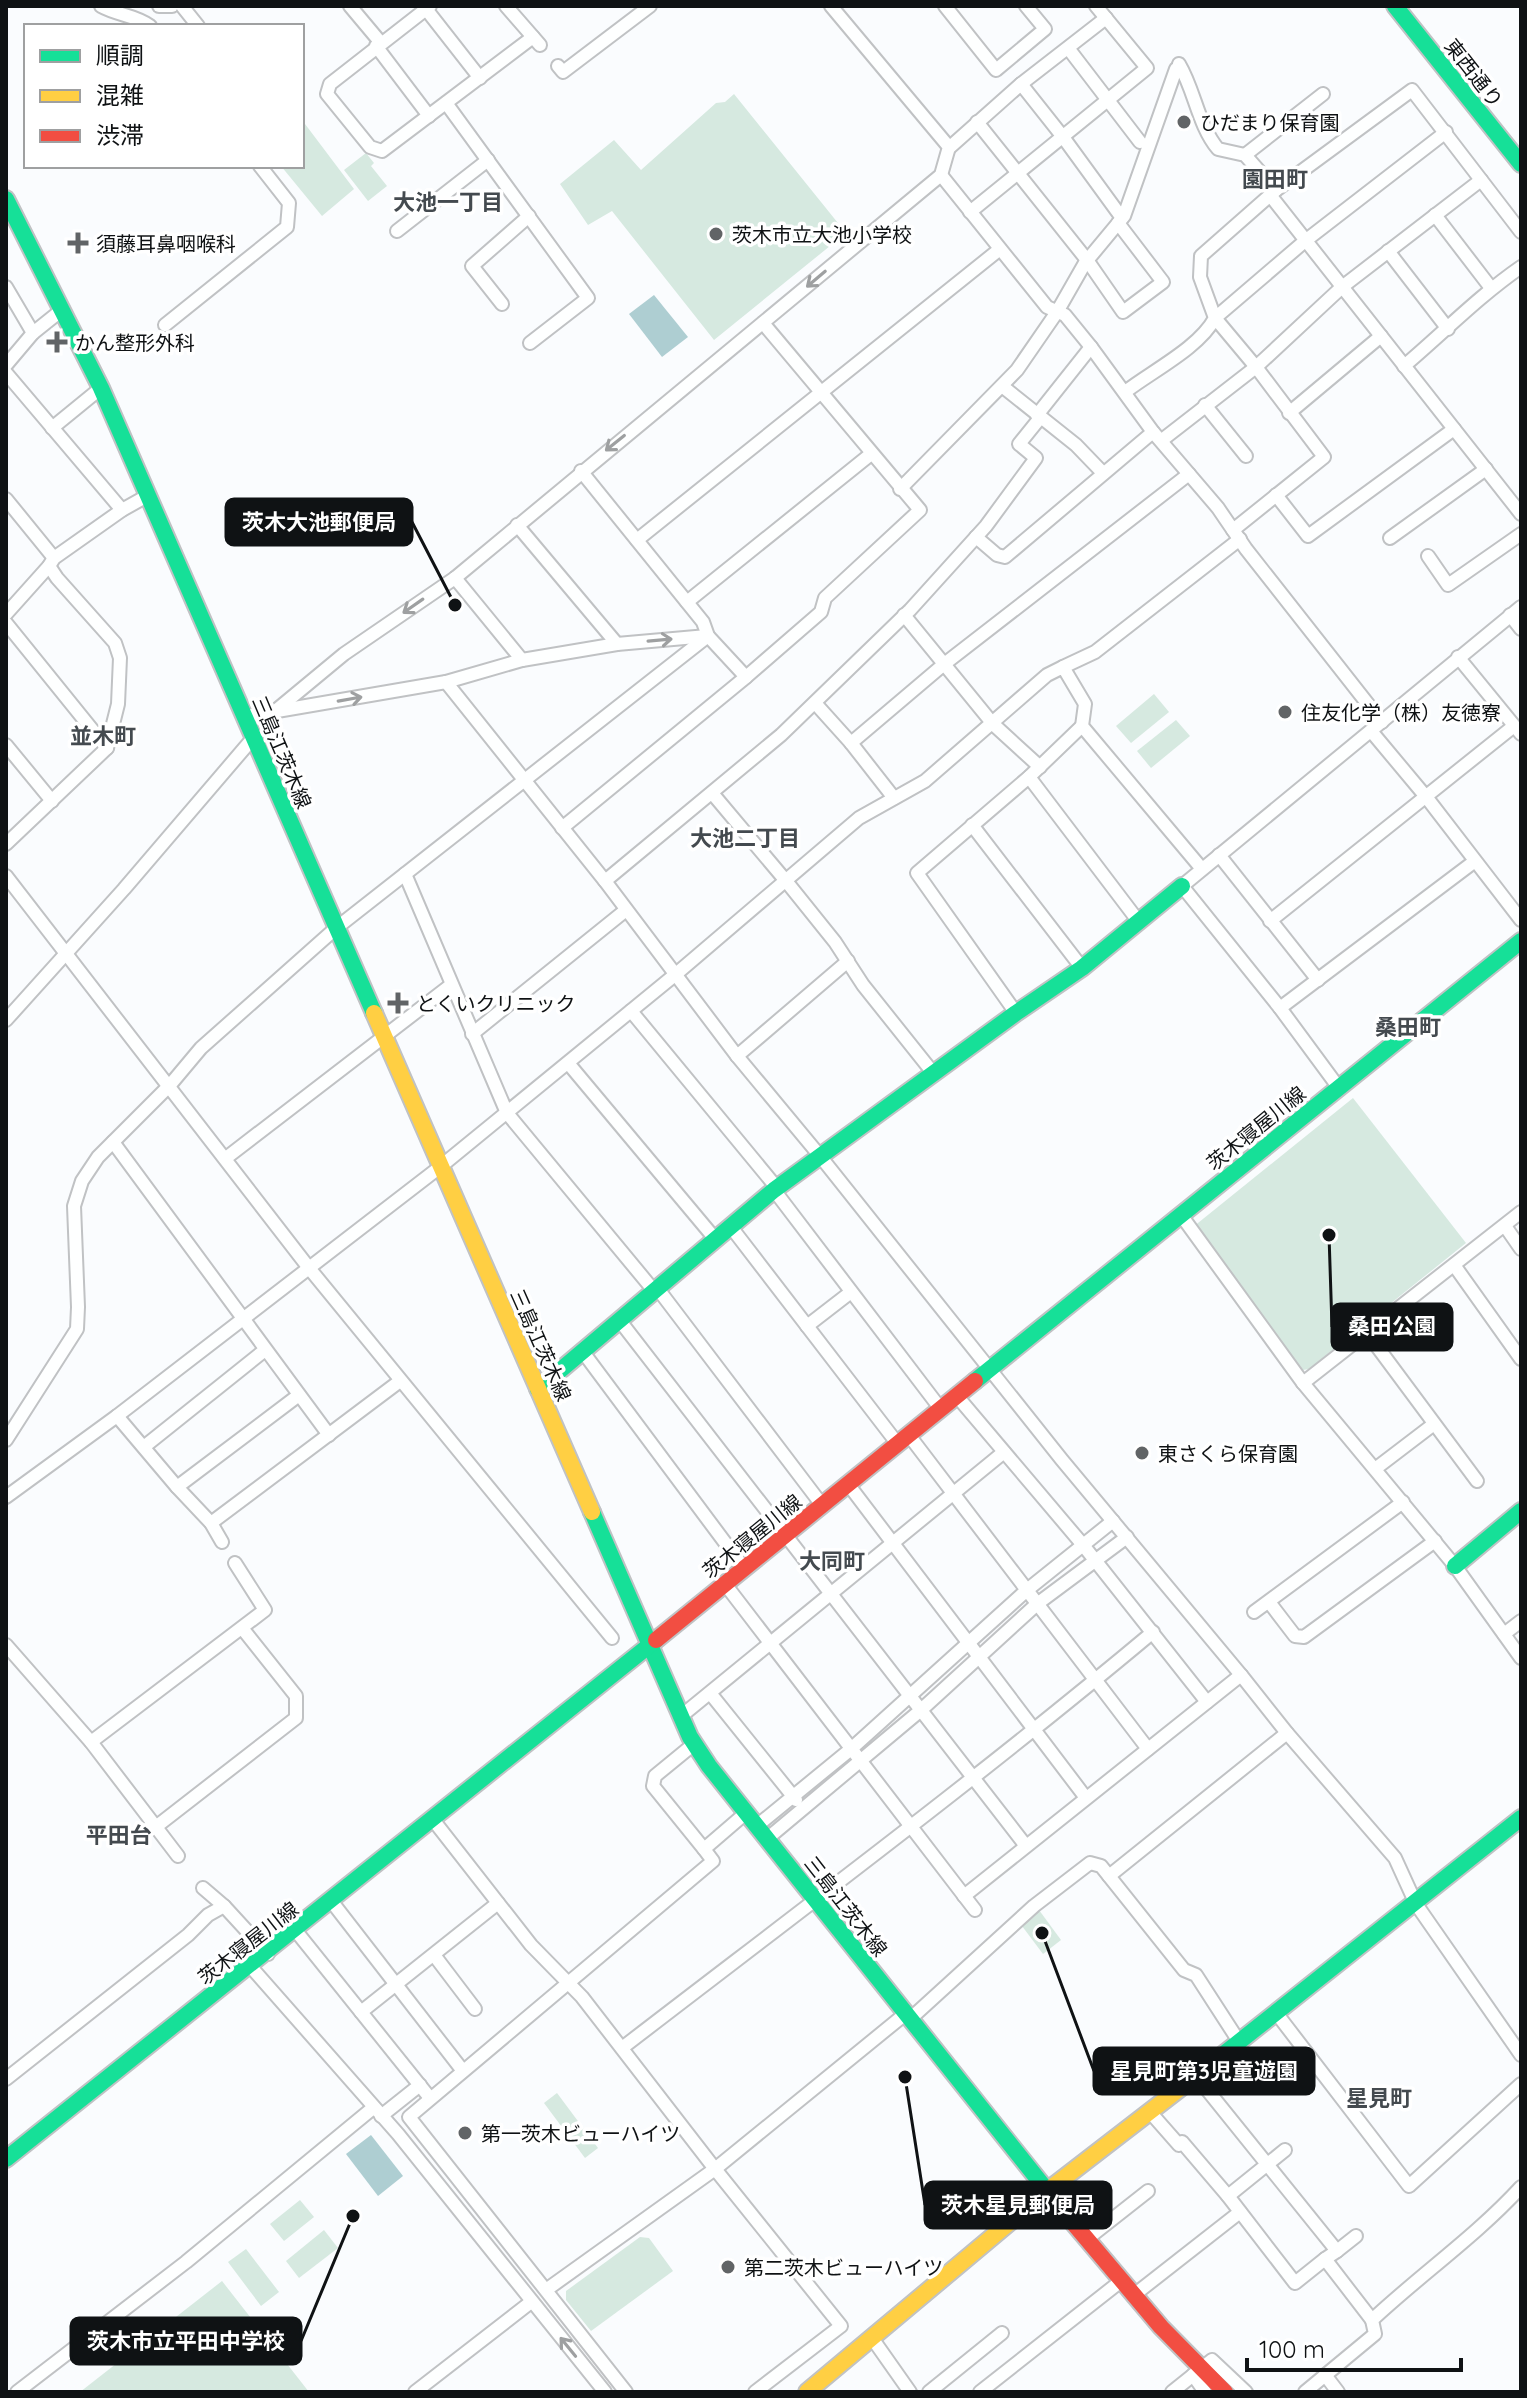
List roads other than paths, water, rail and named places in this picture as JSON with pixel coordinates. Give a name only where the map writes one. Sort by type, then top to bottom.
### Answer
[{"type":"main road","name":"東西通り","points":[[1395,6],[1521,164]]},
{"type":"main road","name":"三島江茨木線","points":[[6,199],[101,388],[648,1646],[694,1744],[906,2017],[1047,2191],[1198,2372],[1225,2392]]},
{"type":"main road","points":[[538,1389],[776,1189],[1082,968],[1182,886]]},
{"type":"main road","name":"茨木寝屋川線","points":[[6,2159],[434,1821],[990,1367],[1521,941]]},
{"type":"main road","points":[[1455,1566],[1521,1511]]},
{"type":"main road","points":[[807,2392],[1047,2191],[1277,2014],[1521,1818]]},
{"type":"street","points":[[101,6],[147,24]]},
{"type":"street","points":[[159,6],[172,6]]},
{"type":"street","points":[[182,6],[196,24]]},
{"type":"street","points":[[350,6],[429,116]]},
{"type":"street","points":[[558,66],[563,72],[650,6]]},
{"type":"street","points":[[831,6],[949,148]]},
{"type":"street","points":[[945,6],[996,70],[1045,29],[1026,6]]},
{"type":"street","points":[[970,212],[1147,68],[1096,6]]},
{"type":"street","points":[[480,78],[428,8],[330,84],[327,94],[370,147],[382,151],[480,78],[536,41],[514,9]]},
{"type":"street","points":[[274,712],[344,654],[455,578],[941,175],[949,148],[1021,84],[1106,18]]},
{"type":"street","points":[[1068,48],[1140,142]]},
{"type":"street","points":[[900,489],[1017,370],[1057,312],[1087,260],[1120,221],[1177,66],[1191,84],[1208,137],[1218,149],[1245,155],[1305,241],[1521,514]]},
{"type":"street","points":[[977,122],[1087,260],[1123,312],[1163,282],[1063,137],[1021,84]]},
{"type":"street","points":[[6,1497],[117,1416],[440,1167],[676,974],[859,818],[925,781],[1047,675],[1095,652],[1324,457],[1215,318],[1200,277],[1201,256],[1273,192],[1412,90],[1521,232]]},
{"type":"street","points":[[1245,155],[1323,94]]},
{"type":"street","points":[[446,103],[588,298],[530,343]]},
{"type":"street","points":[[1125,392],[1189,346],[1210,328],[1215,318],[1305,241],[1446,132]]},
{"type":"street","points":[[397,231],[488,160]]},
{"type":"street","points":[[165,325],[287,227],[289,203],[262,168]]},
{"type":"street","points":[[941,175],[1047,307],[1065,315],[1091,347],[1382,722]]},
{"type":"street","points":[[976,537],[997,555],[1005,557],[1103,473],[1256,367],[1342,287],[1481,180]]},
{"type":"street","points":[[1435,215],[1491,288]]},
{"type":"street","points":[[502,304],[472,266],[529,216]]},
{"type":"street","points":[[637,540],[1000,249]]},
{"type":"street","points":[[1388,251],[1448,329]]},
{"type":"street","points":[[1404,366],[1491,288],[1521,267]]},
{"type":"street","points":[[6,287],[33,333]]},
{"type":"street","points":[[6,365],[33,333],[63,309]]},
{"type":"street","points":[[562,828],[821,612],[825,598],[920,510],[763,323]]},
{"type":"street","points":[[1289,413],[1381,336]]},
{"type":"street","points":[[605,881],[781,735],[904,615],[976,537],[1036,458],[1019,444],[1091,347]]},
{"type":"street","points":[[6,373],[122,510]]},
{"type":"street","points":[[1002,386],[1076,445],[1103,473]]},
{"type":"street","points":[[52,428],[101,388]]},
{"type":"street","points":[[1205,405],[1246,456]]},
{"type":"street","points":[[1276,495],[1308,536],[1454,429]]},
{"type":"street","points":[[687,602],[871,454]]},
{"type":"street","points":[[1390,538],[1486,469]]},
{"type":"street","points":[[581,471],[703,622],[708,636],[746,677]]},
{"type":"street","points":[[851,743],[943,665],[1189,474]]},
{"type":"street","points":[[6,614],[52,562],[122,510],[147,496]]},
{"type":"street","points":[[6,499],[115,643],[120,658],[118,704],[107,748],[6,844]]},
{"type":"street","points":[[517,525],[617,644]]},
{"type":"street","points":[[1428,556],[1448,585],[1521,534]]},
{"type":"street","points":[[455,578],[522,660]]},
{"type":"street","points":[[1339,1088],[1280,1008],[1182,886],[1521,607]]},
{"type":"street","points":[[904,615],[993,724],[1040,767]]},
{"type":"street","points":[[1510,615],[1521,629]]},
{"type":"street","points":[[6,623],[107,748]]},
{"type":"street","points":[[245,716],[446,682],[522,660],[617,644],[708,636]]},
{"type":"street","points":[[6,1440],[77,1329],[74,1206],[82,1181],[98,1157],[170,1085],[201,1048],[335,929],[708,636]]},
{"type":"street","points":[[1270,921],[1518,730],[1458,657]]},
{"type":"street","points":[[1016,1013],[917,873],[1029,777],[1082,726],[1085,704],[1063,667]]},
{"type":"street","points":[[446,682],[605,881],[737,1056],[1062,1460],[1287,1733],[1395,1858],[1416,1904],[1516,2037],[1521,2054]]},
{"type":"street","points":[[815,703],[894,798]]},
{"type":"street","points":[[1082,726],[1202,869]]},
{"type":"street","points":[[1371,731],[1521,920]]},
{"type":"street","points":[[6,1020],[66,956],[254,737]]},
{"type":"street","points":[[6,745],[52,801]]},
{"type":"street","points":[[1029,777],[1139,922]]},
{"type":"street","points":[[712,793],[786,881],[934,1074]]},
{"type":"street","points":[[972,825],[1082,968]]},
{"type":"street","points":[[1219,855],[1318,980]]},
{"type":"street","points":[[1280,1008],[1475,861]]},
{"type":"street","points":[[405,874],[507,1113],[656,1291],[822,1505]]},
{"type":"street","points":[[6,876],[309,1268],[612,1638]]},
{"type":"street","points":[[472,1034],[626,910]]},
{"type":"street","points":[[737,1056],[848,961]]},
{"type":"street","points":[[226,1158],[451,985]]},
{"type":"street","points":[[631,1011],[776,1189],[940,1408]]},
{"type":"street","points":[[568,1063],[716,1240]]},
{"type":"street","points":[[113,1142],[329,1435]]},
{"type":"street","points":[[1303,1383],[1521,1212]]},
{"type":"street","points":[[1181,1215],[1303,1383],[1455,1566],[1521,1658]]},
{"type":"street","points":[[1505,1226],[1521,1249]]},
{"type":"street","points":[[731,1227],[807,1326],[902,1439],[953,1494],[1148,1749]]},
{"type":"street","points":[[1454,1265],[1521,1359]]},
{"type":"street","points":[[807,1326],[851,1292]]},
{"type":"street","points":[[620,1321],[1026,1846]]},
{"type":"street","points":[[1367,1333],[1477,1481]]},
{"type":"street","points":[[145,1446],[265,1350]]},
{"type":"street","points":[[583,1352],[744,1568]]},
{"type":"street","points":[[211,1523],[400,1381]]},
{"type":"street","points":[[177,1487],[299,1395]]},
{"type":"street","points":[[956,1395],[1083,1545],[1207,1702]]},
{"type":"street","points":[[117,1416],[211,1523],[222,1542]]},
{"type":"street","points":[[1375,1469],[1434,1424]]},
{"type":"street","points":[[680,1717],[1004,1452]]},
{"type":"street","points":[[848,1484],[1086,1798]]},
{"type":"street","points":[[1254,1612],[1403,1502]]},
{"type":"street","points":[[758,1825],[911,1697],[1027,1590],[1113,1521]]},
{"type":"street","points":[[704,1849],[803,1809],[921,1710],[1037,1604],[1127,1537]]},
{"type":"street","points":[[1269,1602],[1295,1636],[1304,1637],[1435,1541]]},
{"type":"street","points":[[91,1742],[265,1610],[235,1563]]},
{"type":"street","points":[[725,1584],[975,1910]]},
{"type":"street","points":[[1504,1634],[1521,1621]]},
{"type":"street","points":[[157,1826],[296,1718],[296,1696],[242,1628]]},
{"type":"street","points":[[622,2048],[1153,1632]]},
{"type":"street","points":[[6,1645],[91,1742],[178,1856]]},
{"type":"street","points":[[964,1896],[1241,1675]]},
{"type":"street","points":[[710,1693],[803,1809]]},
{"type":"street","points":[[1109,1876],[1287,1733]]},
{"type":"street","points":[[626,2392],[409,2117],[713,1861],[653,1786],[655,1776],[694,1744]]},
{"type":"street","points":[[434,1821],[531,1945],[567,1981],[622,2048],[841,2326],[755,2392]]},
{"type":"street","points":[[546,2290],[715,2169],[906,2017],[1034,1906],[1090,1863],[1101,1866],[1184,1970],[1196,1975],[1240,2043]]},
{"type":"street","points":[[203,1888],[268,1954]]},
{"type":"street","points":[[332,1902],[463,2071]]},
{"type":"street","points":[[361,2012],[498,1903]]},
{"type":"street","points":[[6,2079],[188,1935],[208,1915],[224,1906]]},
{"type":"street","points":[[296,1931],[430,2098]]},
{"type":"street","points":[[434,1955],[475,2009]]},
{"type":"street","points":[[251,1967],[338,2063],[605,2392]]},
{"type":"street","points":[[1277,2014],[1409,2186],[1521,2084]]},
{"type":"street","points":[[1196,2076],[1337,2251]]},
{"type":"street","points":[[17,2392],[377,2112],[420,2085]]},
{"type":"street","points":[[1150,2112],[1179,2145],[1182,2142],[1228,2196],[1295,2283],[1356,2236]]},
{"type":"street","points":[[1228,2196],[1285,2150]]},
{"type":"street","points":[[1372,2320],[1500,2210],[1521,2187]]},
{"type":"street","points":[[1087,2239],[1148,2191]]},
{"type":"street","points":[[1134,2295],[1240,2212]]},
{"type":"street","points":[[1305,2392],[1375,2334],[1372,2320],[1325,2259]]},
{"type":"street","points":[[980,2392],[1121,2281]]},
{"type":"street","points":[[415,2392],[531,2302]]},
{"type":"street","points":[[929,2392],[1002,2333]]},
{"type":"street","points":[[872,2338],[910,2392]]},
{"type":"street","points":[[1172,2392],[1212,2360],[1246,2392]]},
{"type":"street","points":[[1198,2372],[1205,2392]]},
{"type":"street","points":[[1325,2375],[1338,2392]]},
{"type":"water","points":[[654,295],[688,337],[662,357],[629,314]]},
{"type":"water","points":[[371,2135],[403,2176],[378,2196],[346,2154]]},
{"type":"place","name":"ひだまり保育園","points":[[1184,122]]},
{"type":"place","name":"茨木市立大池小学校","points":[[716,234]]},
{"type":"place","name":"須藤耳鼻咽喉科","points":[[78,243]]},
{"type":"place","name":"かん整形外科","points":[[57,342]]},
{"type":"place","name":"茨木大池郵便局","points":[[455,605]]},
{"type":"place","name":"住友化学（株）友徳寮","points":[[1285,712]]},
{"type":"place","name":"とくいクリニック","points":[[398,1003]]},
{"type":"place","name":"桑田公園","points":[[1329,1235]]},
{"type":"place","name":"東さくら保育園","points":[[1142,1453]]},
{"type":"place","name":"星見町第3児童遊園","points":[[1042,1933]]},
{"type":"place","name":"茨木星見郵便局","points":[[905,2077]]},
{"type":"place","name":"第一茨木ビューハイツ","points":[[465,2133]]},
{"type":"place","name":"茨木市立平田中学校","points":[[353,2216]]},
{"type":"place","name":"第二茨木ビューハイツ","points":[[728,2267]]},
{"type":"district","name":"園田町","points":[[1275,179]]},
{"type":"district","name":"大池一丁目","points":[[448,202]]},
{"type":"district","name":"並木町","points":[[103,736]]},
{"type":"district","name":"大池二丁目","points":[[745,838]]},
{"type":"district","name":"桑田町","points":[[1408,1027]]},
{"type":"district","name":"大同町","points":[[832,1561]]},
{"type":"district","name":"平田台","points":[[119,1835]]},
{"type":"district","name":"星見町","points":[[1379,2098]]}]
